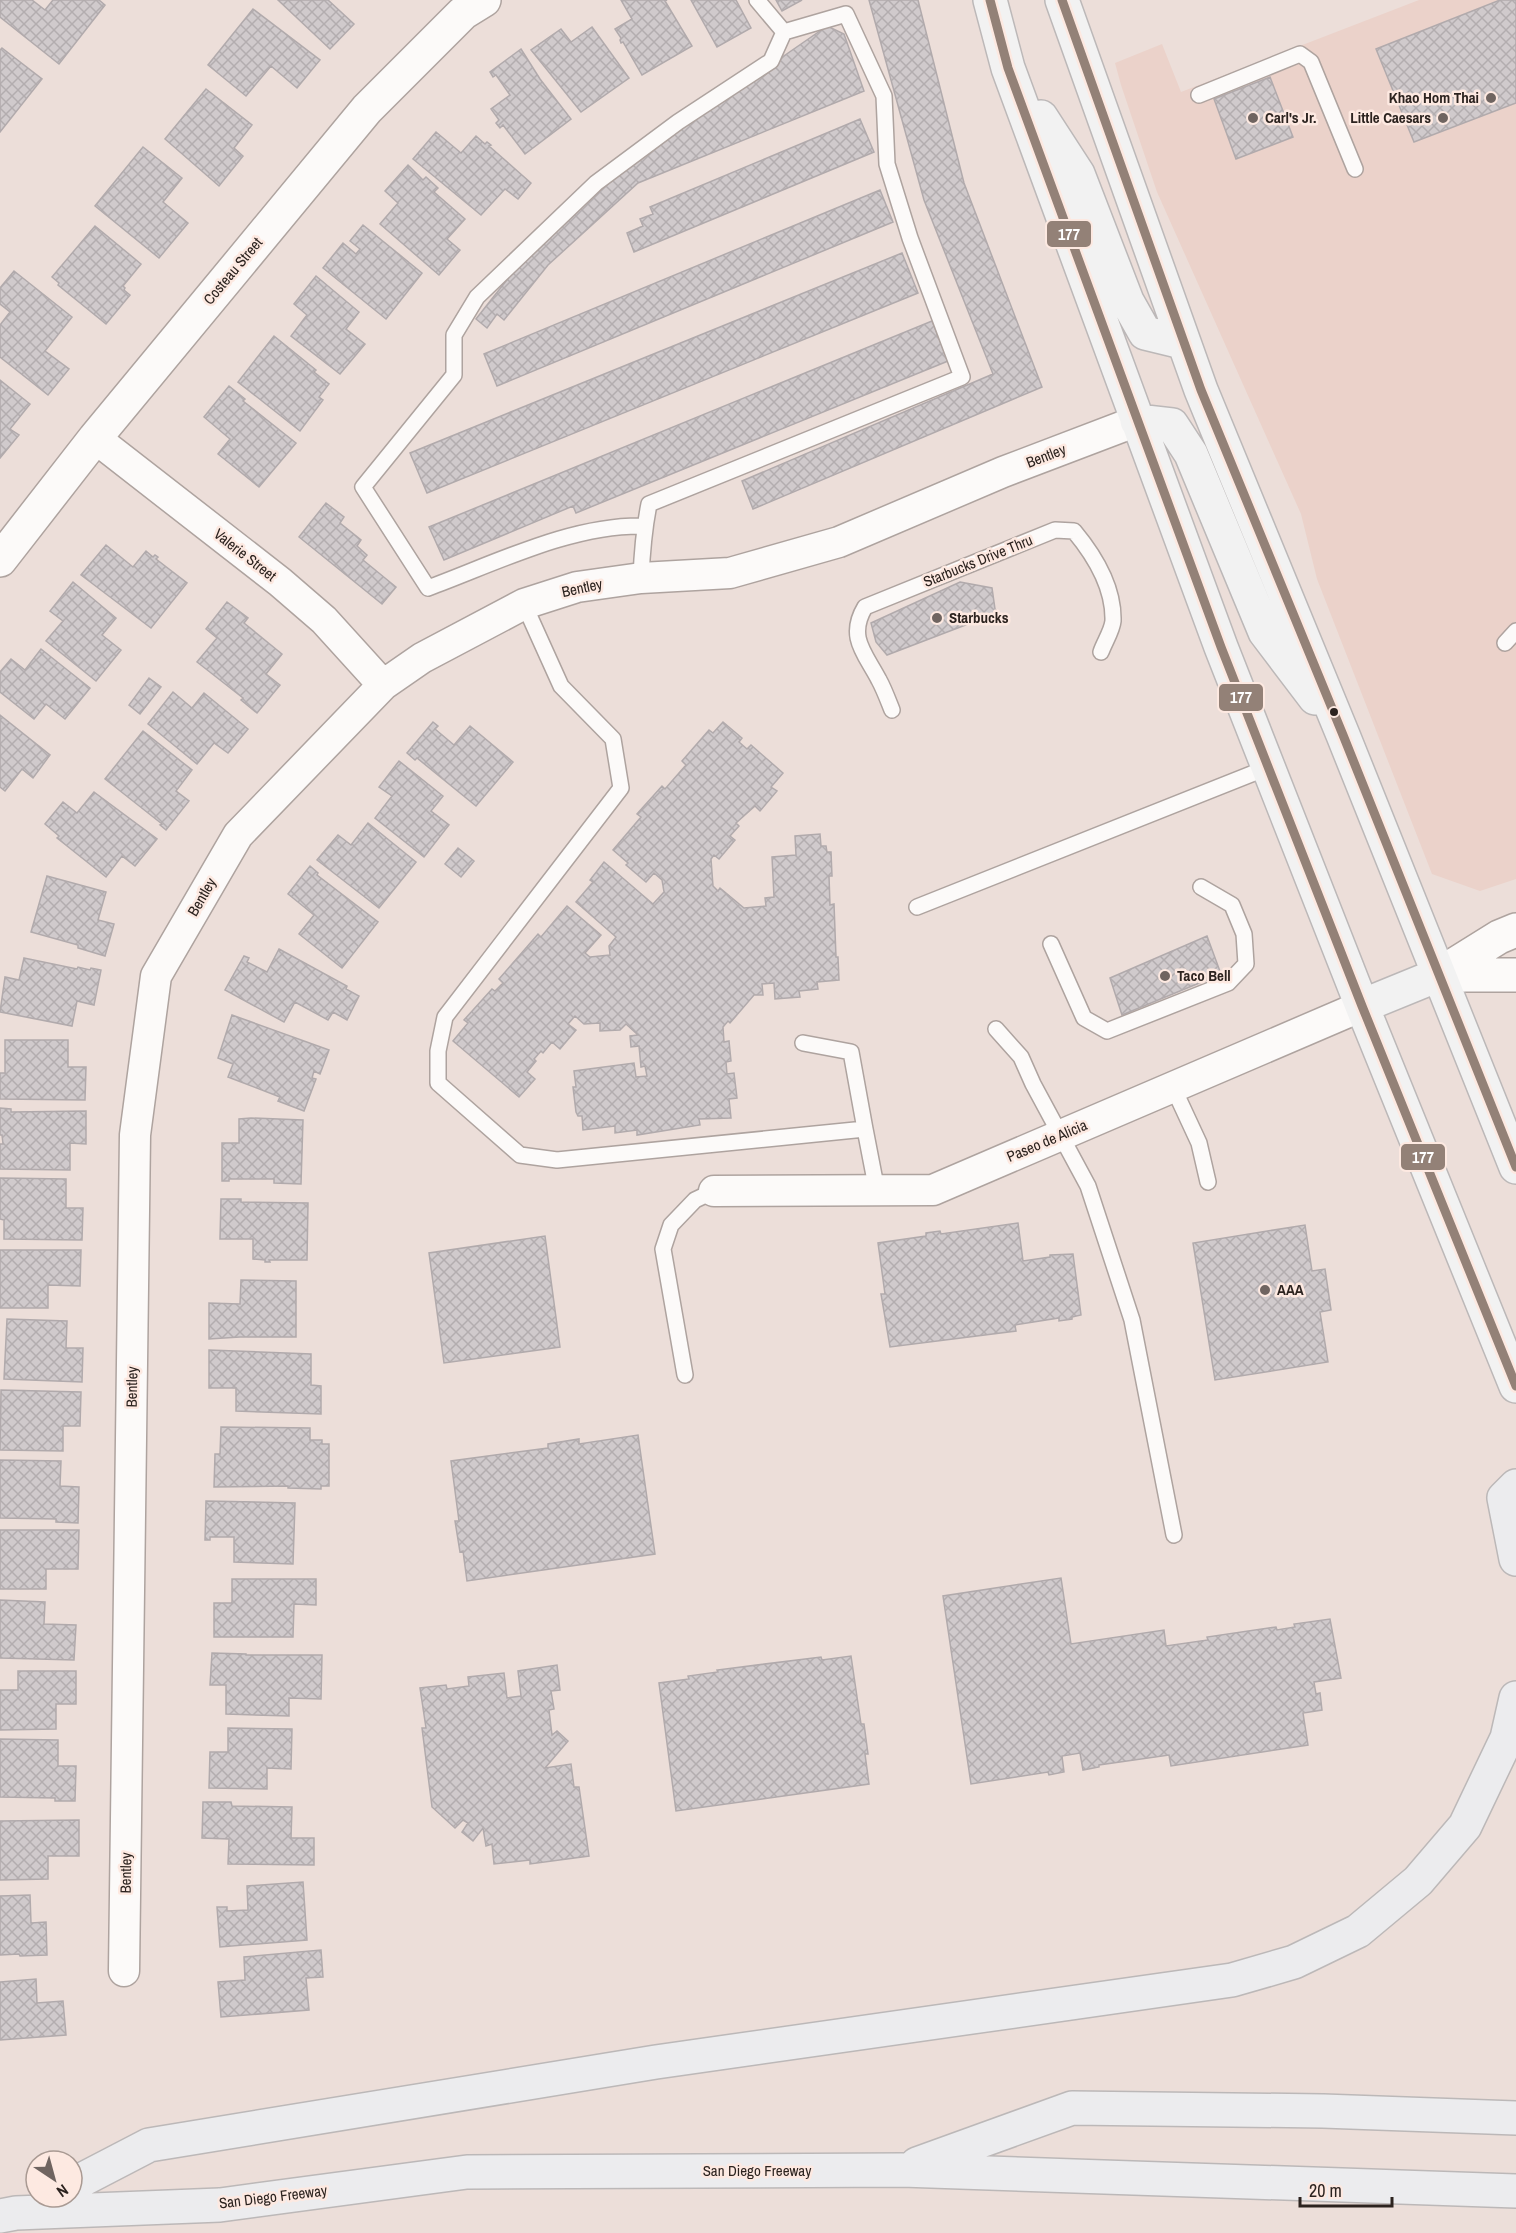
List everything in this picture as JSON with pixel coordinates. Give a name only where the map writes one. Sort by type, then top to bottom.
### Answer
[{"type":"highway","points":[[1516,1486],[1504,1498],[1516,1559]]},
{"type":"highway","points":[[84,2178],[149,2145],[656,2062],[1232,1980],[1294,1962],[1358,1931],[1418,1881],[1465,1826],[1507,1738],[1516,1698]]},
{"type":"highway","points":[[902,2170],[1072,2108],[1311,2111],[1516,2118]]},
{"type":"highway","name":"San Diego Freeway","points":[[8,2215],[220,2205],[467,2172],[902,2170],[1516,2191]]},
{"type":"highway","points":[[8,2215],[24,2208]]},
{"type":"main road","points":[[990,0],[1008,68],[1221,647],[1362,1006],[1516,1386]]},
{"type":"main road","points":[[1062,0],[1182,342],[1516,1167]]},
{"type":"main road","points":[[1008,68],[1078,174],[1127,301],[1145,333],[1182,342]]},
{"type":"main road","points":[[1137,421],[1172,425],[1185,444],[1265,632],[1343,735]]},
{"type":"main road","points":[[1362,1006],[1438,975]]},
{"type":"street","name":"Costeau Street","points":[[0,560],[95,438],[367,109],[467,4]]},
{"type":"street","name":"Bentley","points":[[124,1971],[135,1135],[156,976],[238,835],[383,685],[422,658],[524,604],[578,587],[641,578],[730,573],[839,542],[1003,472],[1137,421]]},
{"type":"street","name":"Valerie Street","points":[[95,438],[280,582],[324,620],[383,685]]},
{"type":"street","points":[[1438,975],[1499,937],[1516,930]]},
{"type":"street","points":[[1438,975],[1516,975]]},
{"type":"street","name":"Paseo de Alicia","points":[[714,1191],[933,1190],[1362,1006]]},
{"type":"lane","points":[[757,0],[784,32]]},
{"type":"lane","points":[[641,578],[649,504],[962,377],[910,238],[887,164],[884,96],[846,14],[784,32],[771,61],[678,122],[596,183],[477,297],[454,335],[454,375],[363,487],[428,588],[574,534],[645,526]]},
{"type":"lane","points":[[1199,95],[1300,54],[1311,62],[1355,169]]},
{"type":"lane","name":"Starbucks Drive Thru","points":[[892,710],[858,640],[857,620],[865,607],[1055,530],[1074,531],[1090,550],[1109,593],[1113,623],[1101,652]]},
{"type":"lane","points":[[524,604],[561,686],[613,739],[621,788],[445,1017],[438,1051],[438,1083],[520,1155],[558,1160],[865,1129]]},
{"type":"lane","points":[[1505,643],[1516,631]]},
{"type":"lane","points":[[917,907],[1269,767]]},
{"type":"lane","points":[[1052,944],[1084,1018],[1107,1031],[1228,983],[1246,964],[1244,934],[1232,905],[1201,886]]},
{"type":"lane","points":[[996,1029],[1021,1057],[1088,1186],[1132,1320],[1174,1535]]},
{"type":"lane","points":[[803,1043],[852,1052],[877,1191]]},
{"type":"lane","points":[[1173,1087],[1199,1143],[1208,1182]]},
{"type":"lane","points":[[685,1375],[663,1249],[671,1225],[695,1200],[714,1191]]},
{"type":"shaded area","points":[[1419,0],[1516,0],[1516,879],[1480,891],[1432,874],[1317,579],[1301,514],[1157,192],[1115,63],[1162,44],[1181,92]]},
{"type":"building","points":[[0,0],[32,0],[45,10],[53,0],[99,0],[105,5],[59,64],[0,17]]},
{"type":"building","points":[[278,0],[328,0],[354,24],[330,49]]},
{"type":"building","points":[[621,0],[667,0],[665,1],[692,46],[642,75],[623,42],[621,43],[621,38],[615,29],[632,19]]},
{"type":"building","points":[[691,0],[736,0],[751,28],[717,47]]},
{"type":"building","points":[[776,0],[802,0],[782,11]]},
{"type":"building","points":[[869,0],[918,0],[964,183],[1042,387],[753,509],[742,481],[993,374],[924,200]]},
{"type":"building","points":[[1500,0],[1516,0],[1516,103],[1414,142],[1376,49]]},
{"type":"building","points":[[253,9],[320,60],[297,88],[271,66],[246,96],[208,65]]},
{"type":"building","points":[[827,26],[844,34],[864,91],[638,183],[548,265],[504,320],[497,314],[487,328],[476,319],[525,257],[630,163]]},
{"type":"building","points":[[592,27],[629,78],[581,112],[531,50],[561,29],[571,42]]},
{"type":"building","points":[[2,48],[42,79],[0,132],[0,50]]},
{"type":"building","points":[[521,49],[540,79],[571,119],[525,154],[503,125],[500,128],[496,123],[499,120],[491,109],[510,95],[496,75],[493,77],[490,72]]},
{"type":"building","name":"Carl's Jr.","points":[[1270,77],[1293,137],[1236,159],[1214,99]]},
{"type":"building","points":[[206,89],[252,125],[234,148],[243,156],[219,186],[165,139]]},
{"type":"building","points":[[860,119],[874,152],[634,252],[627,233],[643,226],[640,219],[653,214],[650,207]]},
{"type":"building","points":[[436,132],[461,153],[476,136],[485,144],[487,142],[491,145],[489,146],[531,183],[518,199],[505,189],[481,215],[413,159]]},
{"type":"building","points":[[143,147],[182,178],[163,202],[188,223],[159,258],[95,206]]},
{"type":"building","points":[[408,165],[423,180],[426,177],[438,188],[434,192],[465,219],[447,239],[460,250],[439,275],[380,224],[398,203],[385,191]]},
{"type":"building","points":[[880,190],[893,222],[497,386],[484,354]]},
{"type":"building","points":[[363,225],[422,273],[386,319],[323,268],[343,243],[356,254],[360,249],[350,241]]},
{"type":"building","points":[[95,226],[141,264],[123,286],[130,295],[106,324],[58,285],[59,283],[52,277]]},
{"type":"building","points":[[902,253],[918,293],[427,493],[410,453]]},
{"type":"building","points":[[14,271],[72,317],[45,351],[69,369],[48,395],[0,357],[0,325],[10,312],[0,304],[0,288]]},
{"type":"building","points":[[316,276],[359,312],[346,329],[365,344],[340,374],[291,336],[307,315],[294,304]]},
{"type":"building","points":[[932,321],[948,361],[576,513],[573,506],[444,560],[429,527]]},
{"type":"building","points":[[274,336],[316,370],[314,372],[329,384],[319,397],[323,400],[300,431],[238,382]]},
{"type":"building","points":[[0,380],[30,404],[10,429],[19,435],[0,458]]},
{"type":"building","points":[[229,386],[245,399],[243,401],[296,443],[259,487],[218,454],[230,439],[204,417]]},
{"type":"building","points":[[326,503],[344,517],[340,523],[361,540],[357,546],[367,555],[363,560],[396,587],[382,604],[299,537]]},
{"type":"building","points":[[106,545],[133,567],[146,551],[153,557],[155,555],[158,557],[156,559],[187,583],[151,628],[81,575]]},
{"type":"building","points":[[73,582],[116,618],[102,635],[121,650],[96,681],[46,641],[63,621],[50,611]]},
{"type":"building","name":"Starbucks","points":[[960,582],[992,588],[995,609],[1003,617],[976,621],[887,655],[876,642],[871,623]]},
{"type":"building","points":[[227,602],[248,618],[244,623],[282,654],[266,674],[280,685],[257,713],[241,700],[243,698],[197,662],[217,638],[206,629]]},
{"type":"building","points":[[41,649],[90,688],[65,719],[46,704],[34,719],[0,692],[0,672],[11,659],[25,670]]},
{"type":"building","points":[[149,678],[161,687],[140,714],[129,705]]},
{"type":"building","points":[[173,692],[192,708],[204,693],[248,729],[228,753],[214,743],[197,764],[148,724]]},
{"type":"building","points":[[0,715],[50,755],[33,778],[22,769],[5,791],[0,787]]},
{"type":"building","points":[[433,722],[438,726],[435,729],[454,745],[470,726],[513,762],[476,806],[417,758],[415,760],[407,753]]},
{"type":"building","points":[[723,722],[742,738],[739,742],[747,749],[751,745],[783,773],[771,787],[777,791],[760,811],[755,806],[736,823],[739,826],[730,836],[735,840],[719,859],[714,855],[711,859],[713,886],[718,891],[720,888],[744,908],[766,906],[765,898],[774,897],[772,857],[796,855],[795,836],[820,834],[821,846],[826,846],[827,852],[831,852],[830,905],[834,904],[839,980],[817,982],[818,989],[799,991],[800,997],[775,999],[774,983],[762,984],[763,995],[754,995],[730,1023],[728,1021],[723,1027],[724,1042],[729,1041],[731,1061],[726,1062],[727,1074],[734,1073],[737,1098],[729,1099],[731,1118],[699,1119],[700,1125],[637,1135],[637,1130],[615,1133],[615,1126],[583,1130],[582,1116],[578,1116],[576,1112],[574,1071],[634,1063],[636,1077],[647,1076],[645,1066],[641,1067],[639,1046],[631,1047],[630,1036],[638,1035],[626,1024],[620,1030],[600,1031],[600,1023],[584,1024],[575,1016],[568,1024],[576,1030],[560,1049],[552,1042],[543,1053],[541,1051],[534,1059],[536,1061],[527,1072],[535,1079],[519,1097],[453,1041],[468,1023],[464,1020],[492,989],[495,991],[503,983],[499,979],[538,934],[541,937],[567,906],[601,935],[585,953],[590,957],[610,955],[609,946],[616,937],[576,902],[593,882],[590,880],[604,862],[653,904],[664,892],[662,880],[654,873],[646,882],[613,850],[641,817],[637,814],[662,786],[665,789],[686,765],[682,761],[709,730],[713,733]]},
{"type":"building","points":[[143,731],[192,770],[176,791],[189,801],[166,830],[160,825],[162,824],[105,779]]},
{"type":"building","points":[[399,761],[443,796],[431,811],[449,825],[424,857],[375,818],[392,796],[379,787]]},
{"type":"building","points":[[94,792],[157,839],[135,866],[122,856],[106,877],[57,838],[59,836],[45,824],[63,802],[77,813]]},
{"type":"building","points":[[368,823],[416,862],[379,908],[317,860],[338,835],[351,845]]},
{"type":"building","points":[[458,848],[474,861],[461,877],[445,864]]},
{"type":"building","points":[[310,866],[318,873],[317,875],[378,922],[342,968],[299,934],[314,915],[288,894]]},
{"type":"building","points":[[47,876],[106,892],[98,920],[114,924],[105,956],[78,948],[78,945],[31,932]]},
{"type":"building","name":"Taco Bell","points":[[1207,936],[1221,974],[1122,1015],[1110,978]]},
{"type":"building","points":[[279,949],[347,986],[346,989],[359,996],[347,1020],[333,1012],[328,1020],[295,1002],[284,1022],[225,990],[244,956],[249,958],[247,962],[267,972]]},
{"type":"building","points":[[24,958],[77,969],[78,967],[101,970],[94,1005],[77,1001],[72,1026],[0,1012],[5,977],[19,980]]},
{"type":"building","points":[[232,1015],[329,1050],[320,1074],[314,1071],[312,1078],[316,1079],[304,1111],[278,1101],[280,1097],[228,1077],[233,1064],[218,1058]]},
{"type":"building","points":[[5,1040],[68,1040],[68,1067],[86,1067],[85,1100],[0,1099],[0,1073],[5,1073]]},
{"type":"building","points":[[0,1108],[11,1109],[11,1112],[86,1111],[86,1144],[70,1143],[70,1170],[0,1169],[0,1144],[3,1144],[2,1135],[0,1135]]},
{"type":"building","points":[[239,1119],[303,1120],[301,1184],[274,1183],[274,1179],[222,1181],[222,1143],[239,1143]]},
{"type":"building","points":[[0,1178],[66,1179],[66,1208],[83,1208],[82,1240],[4,1239],[4,1220],[0,1219]]},
{"type":"building","points":[[221,1199],[241,1199],[241,1202],[308,1203],[307,1260],[269,1260],[270,1262],[265,1262],[265,1260],[253,1259],[253,1239],[220,1239]]},
{"type":"building","points":[[1018,1223],[1023,1261],[1050,1257],[1050,1255],[1073,1254],[1081,1315],[1059,1321],[1059,1318],[1015,1325],[1016,1331],[890,1347],[881,1294],[885,1294],[878,1243],[926,1236],[926,1233],[940,1231],[941,1234]]},
{"type":"building","name":"AAA","points":[[1305,1225],[1312,1271],[1325,1269],[1331,1310],[1320,1312],[1328,1362],[1215,1380],[1193,1243]]},
{"type":"building","points":[[545,1236],[560,1347],[444,1363],[429,1253]]},
{"type":"building","points":[[0,1250],[81,1250],[80,1286],[48,1285],[48,1308],[0,1308]]},
{"type":"building","points":[[241,1280],[296,1281],[296,1337],[209,1339],[209,1303],[240,1304]]},
{"type":"building","points":[[7,1319],[67,1321],[66,1348],[83,1348],[82,1382],[4,1379]]},
{"type":"building","points":[[209,1350],[311,1354],[311,1385],[321,1386],[321,1414],[236,1411],[236,1388],[209,1388]]},
{"type":"building","points":[[1,1390],[81,1392],[80,1426],[63,1426],[63,1451],[0,1450]]},
{"type":"building","points":[[221,1427],[310,1428],[310,1440],[322,1440],[322,1444],[329,1444],[329,1486],[321,1486],[321,1489],[288,1488],[288,1486],[214,1487],[215,1454],[220,1454]]},
{"type":"building","points":[[638,1435],[655,1554],[467,1581],[463,1551],[460,1552],[455,1521],[459,1521],[451,1461],[548,1448],[548,1444],[579,1439],[579,1444]]},
{"type":"building","points":[[0,1460],[61,1461],[60,1486],[79,1487],[78,1523],[56,1522],[56,1519],[0,1518]]},
{"type":"building","points":[[206,1501],[295,1503],[293,1564],[234,1562],[234,1537],[210,1537],[210,1540],[205,1540]]},
{"type":"building","points":[[0,1530],[79,1530],[78,1569],[46,1569],[46,1589],[0,1589]]},
{"type":"building","points":[[1061,1578],[1071,1644],[1164,1630],[1166,1646],[1208,1640],[1207,1637],[1276,1627],[1277,1630],[1295,1627],[1294,1624],[1330,1619],[1341,1678],[1314,1682],[1316,1694],[1320,1693],[1322,1710],[1303,1713],[1308,1745],[1171,1766],[1169,1755],[1099,1765],[1099,1767],[1083,1770],[1080,1753],[1062,1756],[1064,1772],[1049,1775],[1048,1772],[971,1784],[943,1596]]},
{"type":"building","points":[[232,1579],[316,1579],[316,1605],[294,1604],[293,1637],[214,1637],[214,1603],[232,1603]]},
{"type":"building","points":[[0,1600],[45,1602],[44,1624],[76,1625],[74,1660],[0,1658]]},
{"type":"building","points":[[212,1653],[322,1655],[321,1699],[289,1698],[289,1716],[226,1714],[226,1685],[210,1685]]},
{"type":"building","points":[[851,1656],[861,1724],[864,1724],[869,1784],[676,1811],[659,1683],[689,1679],[688,1676],[718,1672],[717,1670],[821,1657],[822,1660]]},
{"type":"building","points":[[557,1665],[560,1690],[551,1691],[554,1709],[549,1710],[552,1735],[557,1731],[568,1741],[545,1768],[571,1764],[574,1787],[579,1787],[589,1856],[530,1864],[530,1860],[494,1864],[492,1844],[486,1846],[483,1828],[473,1841],[462,1832],[468,1823],[463,1820],[455,1828],[432,1807],[422,1728],[426,1728],[420,1688],[446,1685],[447,1689],[469,1686],[468,1677],[504,1673],[507,1698],[521,1696],[518,1671]]},
{"type":"building","points":[[18,1671],[76,1671],[76,1704],[56,1704],[56,1729],[0,1730],[0,1690],[18,1690]]},
{"type":"building","points":[[228,1728],[292,1729],[291,1769],[267,1768],[267,1789],[209,1788],[210,1752],[228,1752]]},
{"type":"building","points":[[0,1739],[58,1740],[58,1766],[76,1766],[75,1801],[55,1801],[55,1798],[0,1797]]},
{"type":"building","points":[[203,1802],[231,1802],[232,1806],[292,1807],[291,1838],[314,1838],[314,1865],[228,1864],[229,1839],[202,1838]]},
{"type":"building","points":[[79,1820],[79,1856],[48,1856],[48,1879],[0,1880],[0,1821]]},
{"type":"building","points":[[303,1882],[307,1940],[220,1947],[217,1907],[227,1907],[227,1911],[248,1910],[247,1886]]},
{"type":"building","points":[[30,1895],[31,1923],[46,1922],[47,1955],[0,1955],[0,1896]]},
{"type":"building","points":[[321,1950],[323,1977],[306,1978],[309,2010],[221,2017],[218,1982],[245,1980],[244,1957]]},
{"type":"building","points":[[36,1979],[37,2003],[63,2001],[66,2035],[0,2040],[0,1982]]},
{"type":"transit line","name":"177","points":[[990,0],[1008,68],[1221,647],[1362,1006],[1516,1386]]},
{"type":"transit line","name":"177","points":[[1062,0],[1201,390],[1343,735],[1516,1167]]},
{"type":"place","name":"Khao Hom Thai","points":[[1491,98]]},
{"type":"place","name":"Carl's Jr.","points":[[1253,118]]},
{"type":"place","name":"Little Caesars","points":[[1443,118]]},
{"type":"place","name":"Starbucks","points":[[937,618]]},
{"type":"place","name":"Taco Bell","points":[[1165,976]]},
{"type":"place","name":"AAA","points":[[1265,1290]]}]
